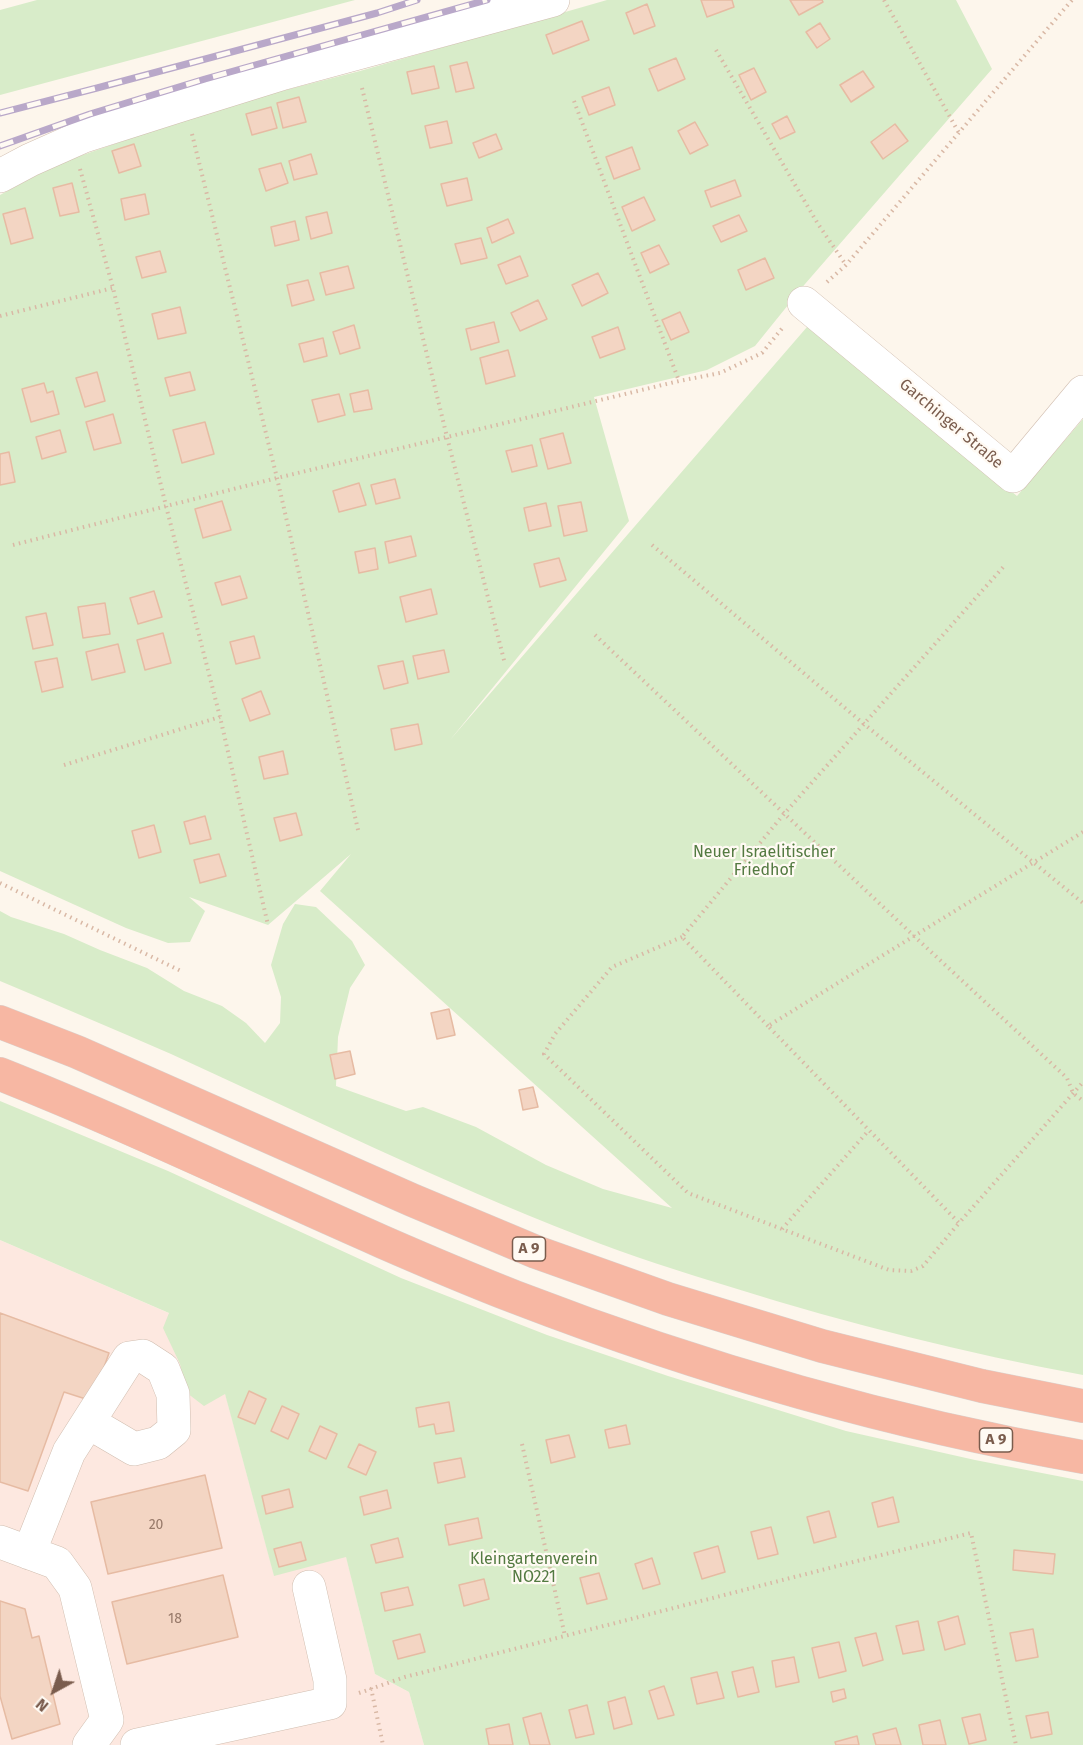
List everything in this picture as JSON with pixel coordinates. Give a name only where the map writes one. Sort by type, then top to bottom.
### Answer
[{"type":"highway","name":"A 9","points":[[0,1022],[77,1052],[412,1200],[547,1256],[668,1299],[822,1346],[982,1386],[1083,1406]]},
{"type":"highway","name":"A 9","points":[[0,1074],[76,1105],[390,1246],[514,1297],[649,1347],[764,1382],[910,1421],[1083,1457]]},
{"type":"street","points":[[0,176],[84,136],[184,104],[284,73],[553,0]]},
{"type":"street","name":"Garchinger Straße","points":[[804,303],[1013,476],[1083,392]]},
{"type":"street","points":[[88,1422],[14,1548],[57,1563],[75,1588],[107,1720],[102,1743]]},
{"type":"street","points":[[137,1745],[330,1703],[330,1680],[309,1587]]},
{"type":"path","points":[[884,0],[959,133]]},
{"type":"path","points":[[13,545],[277,478],[720,373],[762,353],[804,303],[846,265],[1072,0]]},
{"type":"path","points":[[716,50],[818,224],[846,265]]},
{"type":"path","points":[[362,88],[505,664]]},
{"type":"path","points":[[574,100],[679,381]]},
{"type":"path","points":[[184,104],[277,478],[359,834]]},
{"type":"path","points":[[80,168],[113,288],[220,717],[268,925]]},
{"type":"path","points":[[0,316],[113,288]]},
{"type":"path","points":[[652,545],[864,724],[1083,903]]},
{"type":"path","points":[[1005,565],[784,814],[682,937],[612,968],[555,1034],[544,1054],[688,1193],[889,1270],[911,1271],[923,1266],[1083,1082]]},
{"type":"path","points":[[596,635],[914,936],[1067,1077],[1073,1093],[1083,1101]]},
{"type":"path","points":[[64,765],[220,717]]},
{"type":"path","points":[[768,1026],[1083,832]]},
{"type":"path","points":[[0,883],[181,971]]},
{"type":"path","points":[[682,937],[959,1223]]},
{"type":"path","points":[[782,1229],[869,1130]]},
{"type":"path","points":[[522,1444],[565,1636]]},
{"type":"path","points":[[330,1703],[405,1677],[971,1533],[1016,1745]]},
{"type":"path","points":[[371,1688],[383,1745]]},
{"type":"shaded area","points":[[0,1240],[208,1330],[274,1575],[346,1556],[375,1674],[409,1692],[424,1745],[0,1745]]},
{"type":"green space","points":[[37,0],[355,0],[0,95],[0,10]]},
{"type":"green space","name":"Neuer Israelitischer Friedhof","points":[[607,0],[956,0],[992,69],[805,284],[755,346],[707,370],[594,397],[629,521],[450,740],[807,327],[1017,496],[1083,419],[1083,1375],[864,1326],[734,1288],[618,1250],[477,1194],[171,1054],[0,981],[0,911],[147,968],[184,991],[222,1006],[246,1023],[265,1043],[280,1023],[281,997],[271,965],[283,924],[295,904],[316,907],[352,941],[365,965],[350,988],[338,1037],[336,1086],[406,1111],[423,1107],[476,1127],[546,1165],[603,1189],[672,1208],[320,891],[351,854],[268,925],[189,897],[205,911],[190,942],[168,943],[126,928],[0,871],[0,195],[46,170],[77,157],[223,106],[360,71]]},
{"type":"green space","name":"Kleingartenverein NO221","points":[[0,1101],[168,1171],[401,1278],[547,1335],[668,1376],[846,1431],[1083,1481],[1083,1745],[424,1745],[409,1692],[375,1674],[346,1557],[274,1576],[225,1394],[204,1406],[187,1393],[180,1364],[163,1328],[169,1313],[0,1240]]},
{"type":"building","points":[[701,0],[732,0],[734,7],[707,17]]},
{"type":"building","points":[[790,0],[822,0],[823,2],[799,15]]},
{"type":"building","points":[[647,4],[655,26],[634,34],[626,13]]},
{"type":"building","points":[[582,21],[589,40],[553,54],[546,35]]},
{"type":"building","points":[[820,23],[830,39],[817,48],[806,32]]},
{"type":"building","points":[[676,58],[685,79],[658,91],[649,69]]},
{"type":"building","points":[[467,62],[474,88],[456,92],[450,66]]},
{"type":"building","points":[[434,66],[439,88],[412,94],[407,72]]},
{"type":"building","points":[[754,68],[766,92],[751,100],[739,75]]},
{"type":"building","points":[[863,71],[874,87],[851,102],[840,85]]},
{"type":"building","points":[[609,87],[615,105],[589,115],[582,97]]},
{"type":"building","points":[[299,97],[306,122],[283,128],[277,103]]},
{"type":"building","points":[[271,107],[277,128],[252,135],[246,114]]},
{"type":"building","points":[[787,116],[795,132],[780,139],[772,124]]},
{"type":"building","points":[[447,121],[452,143],[430,148],[425,126]]},
{"type":"building","points":[[695,122],[708,145],[690,154],[678,131]]},
{"type":"building","points":[[895,124],[908,141],[883,159],[871,142]]},
{"type":"building","points":[[496,134],[502,149],[479,158],[473,143]]},
{"type":"building","points":[[134,144],[141,166],[119,173],[112,151]]},
{"type":"building","points":[[632,147],[640,169],[614,179],[606,157]]},
{"type":"building","points":[[311,154],[317,174],[294,180],[289,161]]},
{"type":"building","points":[[281,163],[288,183],[266,191],[259,169]]},
{"type":"building","points":[[467,178],[472,200],[447,206],[441,184]]},
{"type":"building","points":[[735,180],[741,196],[711,207],[705,191]]},
{"type":"building","points":[[72,183],[79,212],[60,216],[53,188]]},
{"type":"building","points":[[145,194],[149,214],[125,220],[121,199]]},
{"type":"building","points":[[644,197],[655,220],[632,231],[622,207]]},
{"type":"building","points":[[25,208],[33,238],[11,244],[3,214]]},
{"type":"building","points":[[327,212],[332,233],[311,239],[306,217]]},
{"type":"building","points":[[739,215],[747,231],[721,242],[713,226]]},
{"type":"building","points":[[508,219],[514,233],[492,243],[487,228]]},
{"type":"building","points":[[295,221],[299,240],[275,246],[271,227]]},
{"type":"building","points":[[481,238],[487,258],[461,264],[455,244]]},
{"type":"building","points":[[659,245],[669,264],[650,273],[641,253]]},
{"type":"building","points":[[160,251],[166,272],[142,278],[136,257]]},
{"type":"building","points":[[520,256],[528,276],[506,284],[498,265]]},
{"type":"building","points":[[765,258],[774,278],[746,290],[738,270]]},
{"type":"building","points":[[348,266],[354,288],[326,295],[320,273]]},
{"type":"building","points":[[598,273],[608,293],[582,306],[572,285]]},
{"type":"building","points":[[308,280],[314,300],[292,306],[287,285]]},
{"type":"building","points":[[538,300],[547,319],[520,331],[511,313]]},
{"type":"building","points":[[180,307],[186,333],[158,339],[152,314]]},
{"type":"building","points":[[680,312],[689,332],[671,340],[662,320]]},
{"type":"building","points":[[494,322],[499,342],[471,350],[466,329]]},
{"type":"building","points":[[354,325],[360,348],[340,354],[333,332]]},
{"type":"building","points":[[618,327],[625,349],[600,358],[592,337]]},
{"type":"building","points":[[323,338],[327,356],[304,362],[299,344]]},
{"type":"building","points":[[508,350],[515,376],[486,384],[480,358]]},
{"type":"building","points":[[97,372],[105,401],[85,407],[76,378]]},
{"type":"building","points":[[190,372],[195,390],[170,396],[165,378]]},
{"type":"building","points":[[44,383],[47,393],[53,391],[59,414],[31,422],[22,389]]},
{"type":"building","points":[[368,390],[372,409],[354,412],[350,394]]},
{"type":"building","points":[[339,394],[345,415],[318,422],[312,400]]},
{"type":"building","points":[[113,414],[121,443],[94,450],[86,422]]},
{"type":"building","points":[[205,422],[214,454],[182,463],[173,430]]},
{"type":"building","points":[[60,430],[66,452],[42,459],[36,437]]},
{"type":"building","points":[[563,433],[571,463],[548,469],[540,439]]},
{"type":"building","points":[[532,445],[537,466],[512,472],[506,451]]},
{"type":"building","points":[[9,452],[15,482],[0,485],[0,454]]},
{"type":"building","points":[[395,479],[400,498],[376,504],[371,485]]},
{"type":"building","points":[[359,483],[366,505],[339,512],[333,491]]},
{"type":"building","points":[[222,501],[231,530],[203,538],[195,509]]},
{"type":"building","points":[[581,502],[587,531],[564,536],[558,506]]},
{"type":"building","points":[[546,503],[551,526],[529,531],[524,508]]},
{"type":"building","points":[[411,536],[416,556],[389,563],[385,542]]},
{"type":"building","points":[[375,548],[378,569],[359,573],[355,552]]},
{"type":"building","points":[[559,558],[566,580],[540,587],[534,564]]},
{"type":"building","points":[[240,576],[247,598],[222,605],[215,583]]},
{"type":"building","points":[[431,589],[437,614],[406,622],[400,597]]},
{"type":"building","points":[[154,591],[162,617],[138,624],[130,598]]},
{"type":"building","points":[[105,603],[110,634],[83,638],[78,607]]},
{"type":"building","points":[[46,613],[53,645],[33,649],[26,617]]},
{"type":"building","points":[[163,633],[171,663],[145,670],[137,640]]},
{"type":"building","points":[[254,636],[260,658],[236,664],[230,642]]},
{"type":"building","points":[[118,644],[125,672],[92,680],[86,652]]},
{"type":"building","points":[[444,650],[449,672],[418,679],[413,656]]},
{"type":"building","points":[[57,658],[63,687],[42,692],[35,662]]},
{"type":"building","points":[[403,661],[408,683],[384,689],[378,666]]},
{"type":"building","points":[[261,691],[270,714],[250,721],[242,699]]},
{"type":"building","points":[[418,724],[422,744],[395,750],[391,729]]},
{"type":"building","points":[[283,751],[288,774],[264,779],[259,757]]},
{"type":"building","points":[[296,813],[302,835],[280,841],[274,818]]},
{"type":"building","points":[[205,816],[211,839],[190,844],[184,822]]},
{"type":"building","points":[[154,825],[161,852],[139,858],[132,831]]},
{"type":"building","points":[[219,854],[226,876],[200,883],[194,860]]},
{"type":"building","points":[[449,1009],[455,1035],[437,1039],[431,1013]]},
{"type":"building","points":[[350,1051],[355,1074],[335,1079],[330,1055]]},
{"type":"building","points":[[533,1087],[538,1107],[523,1110],[519,1090]]},
{"type":"building","points":[[0,1313],[109,1353],[92,1401],[64,1392],[28,1491],[0,1482]]},
{"type":"building","points":[[249,1391],[266,1399],[255,1424],[238,1417]]},
{"type":"building","points":[[449,1402],[454,1431],[436,1434],[434,1424],[419,1427],[416,1408]]},
{"type":"building","points":[[282,1406],[299,1414],[288,1439],[271,1431]]},
{"type":"building","points":[[626,1425],[630,1444],[609,1448],[605,1430]]},
{"type":"building","points":[[320,1426],[337,1434],[326,1459],[309,1451]]},
{"type":"building","points":[[569,1435],[575,1457],[551,1463],[546,1440]]},
{"type":"building","points":[[359,1444],[376,1452],[366,1475],[348,1467]]},
{"type":"building","points":[[461,1458],[465,1477],[438,1483],[434,1463]]},
{"type":"building","points":[[205,1475],[222,1548],[108,1574],[91,1502]]},
{"type":"building","points":[[289,1489],[293,1507],[266,1514],[262,1496]]},
{"type":"building","points":[[387,1490],[391,1508],[364,1515],[360,1497]]},
{"type":"building","points":[[893,1497],[899,1522],[878,1527],[872,1503]]},
{"type":"building","points":[[829,1511],[836,1537],[814,1543],[807,1517]]},
{"type":"building","points":[[478,1518],[482,1538],[449,1545],[445,1525]]},
{"type":"building","points":[[771,1527],[778,1554],[758,1559],[751,1532]]},
{"type":"building","points":[[398,1538],[403,1557],[376,1563],[371,1545]]},
{"type":"building","points":[[301,1542],[306,1560],[279,1567],[274,1549]]},
{"type":"building","points":[[718,1546],[725,1572],[702,1579],[694,1553]]},
{"type":"building","points":[[1014,1550],[1055,1554],[1053,1574],[1013,1570]]},
{"type":"building","points":[[652,1558],[660,1584],[643,1589],[635,1564]]},
{"type":"building","points":[[599,1573],[607,1599],[587,1604],[580,1578]]},
{"type":"building","points":[[223,1575],[238,1637],[127,1664],[112,1602]]},
{"type":"building","points":[[484,1579],[489,1599],[464,1606],[459,1585]]},
{"type":"building","points":[[408,1587],[413,1605],[385,1611],[381,1593]]},
{"type":"building","points":[[0,1601],[25,1609],[32,1638],[39,1636],[60,1724],[12,1739],[0,1696]]},
{"type":"building","points":[[958,1616],[965,1644],[945,1650],[938,1622]]},
{"type":"building","points":[[918,1621],[924,1650],[903,1654],[896,1626]]},
{"type":"building","points":[[1033,1629],[1038,1657],[1016,1661],[1010,1633]]},
{"type":"building","points":[[876,1633],[883,1660],[863,1666],[855,1638]]},
{"type":"building","points":[[420,1634],[425,1652],[398,1659],[393,1641]]},
{"type":"building","points":[[839,1642],[846,1671],[819,1678],[812,1648]]},
{"type":"building","points":[[794,1657],[799,1682],[776,1687],[772,1661]]},
{"type":"building","points":[[753,1667],[759,1692],[738,1697],[732,1672]]},
{"type":"building","points":[[717,1672],[724,1698],[697,1704],[691,1678]]},
{"type":"building","points":[[664,1686],[674,1715],[658,1719],[649,1691]]},
{"type":"building","points":[[844,1689],[846,1698],[833,1702],[831,1692]]},
{"type":"building","points":[[625,1697],[632,1724],[614,1729],[608,1702]]},
{"type":"building","points":[[587,1705],[594,1734],[576,1738],[569,1710]]},
{"type":"building","points":[[1048,1712],[1052,1734],[1031,1738],[1026,1716]]},
{"type":"building","points":[[541,1713],[550,1745],[530,1745],[523,1718]]},
{"type":"building","points":[[980,1714],[986,1740],[969,1744],[962,1718]]},
{"type":"building","points":[[940,1720],[946,1745],[923,1745],[919,1725]]},
{"type":"building","points":[[509,1724],[513,1745],[489,1745],[486,1729]]},
{"type":"building","points":[[896,1728],[901,1745],[876,1745],[873,1734]]},
{"type":"building","points":[[857,1736],[859,1745],[836,1745],[835,1742]]},
{"type":"railway","points":[[0,113],[377,13],[417,0]]},
{"type":"railway","points":[[0,146],[90,114],[205,79],[487,0]]}]
